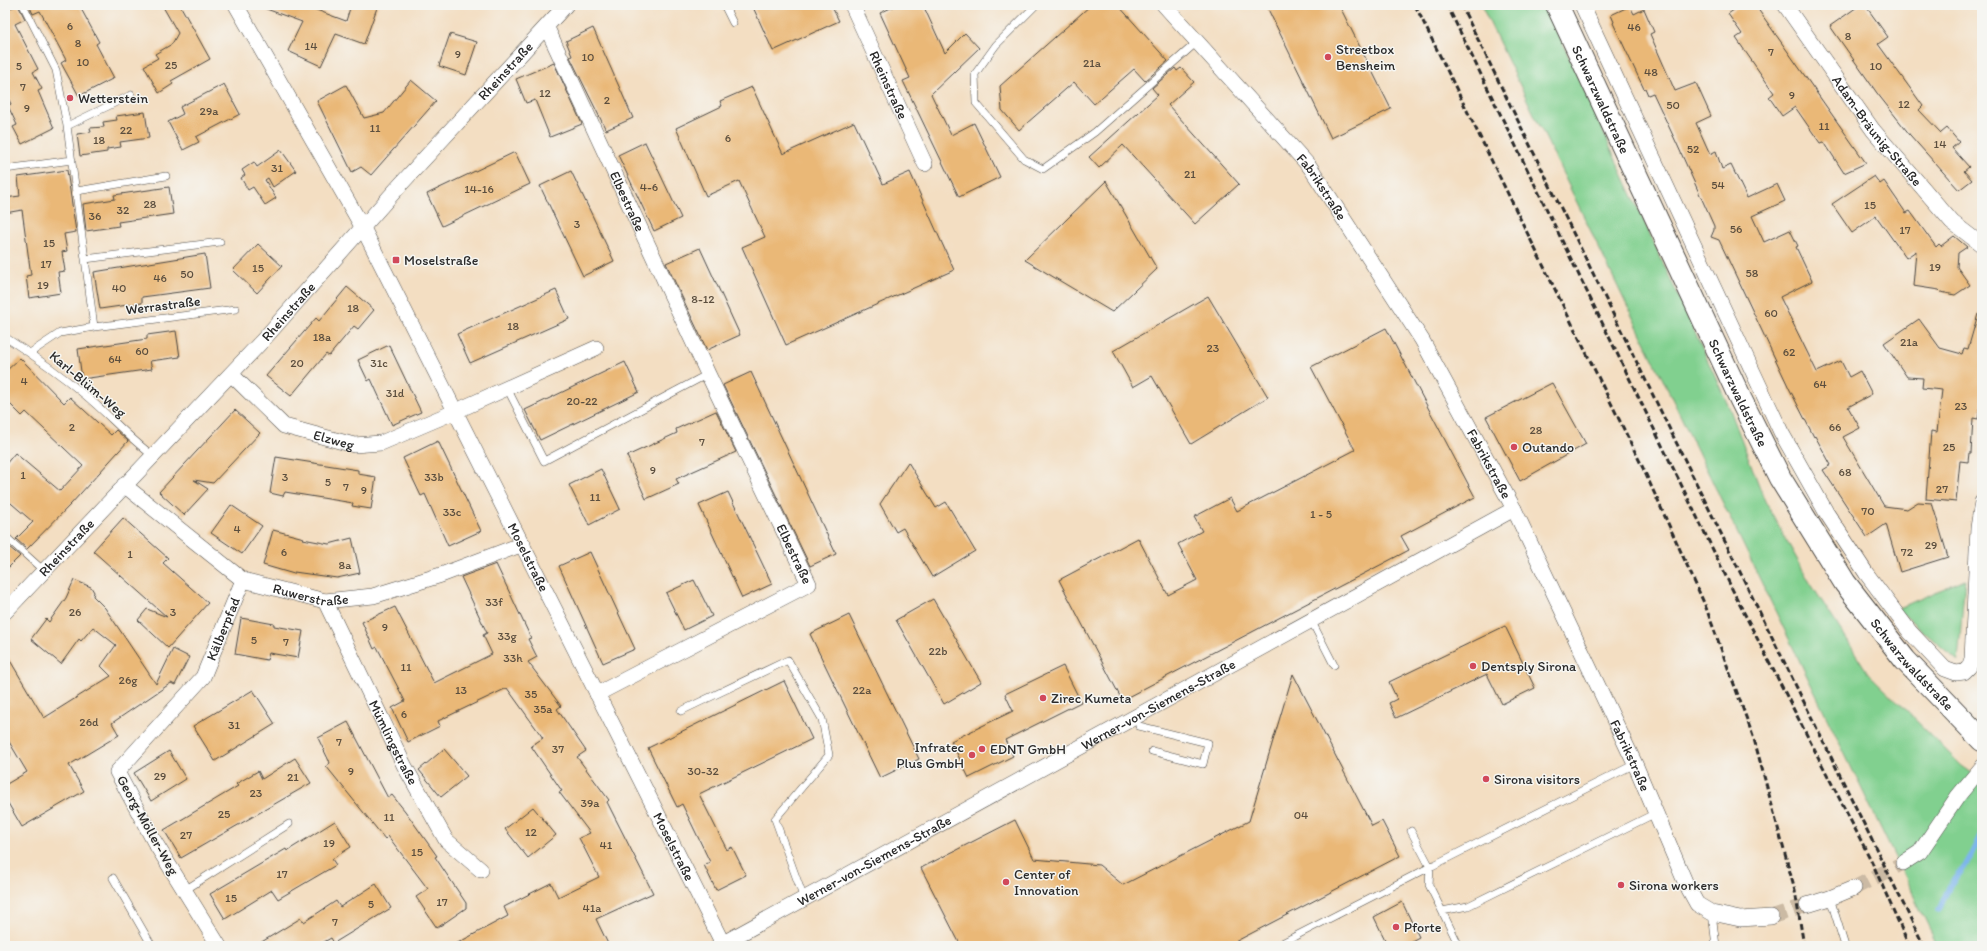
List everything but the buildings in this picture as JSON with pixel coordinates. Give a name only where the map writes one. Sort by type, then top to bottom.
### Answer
[{"type":"main road","name":"Schwarzwaldstraße","points":[[1557,5],[1741,400],[1780,478],[1845,583],[1905,660],[1982,740]]},
{"type":"street","name":"Moselstraße","points":[[236,5],[363,228],[454,412],[523,544],[722,945]]},
{"type":"street","name":"Rheinstraße","points":[[5,612],[152,455],[231,374],[547,28],[566,5]]},
{"type":"street","name":"Rheinstraße","points":[[852,5],[925,164]]},
{"type":"street","name":"Fabrikstraße","points":[[1164,5],[1310,167],[1422,340],[1514,509],[1635,764],[1686,884],[1697,904],[1712,913],[1740,919],[1772,917]]},
{"type":"street","name":"Schwarzwaldstraße","points":[[1582,5],[1781,432],[1826,512],[1866,573],[1910,632],[1945,669],[1956,673],[1964,672],[1969,667],[1972,659],[1978,528],[1982,502]]},
{"type":"street","name":"Adam-Bräunig-Straße","points":[[1785,5],[1873,130],[1952,222],[1982,245]]},
{"type":"street","name":"Elbestraße","points":[[547,28],[708,374],[809,584],[597,694]]},
{"type":"street","points":[[454,412],[596,348]]},
{"type":"street","name":"Elzweg","points":[[231,374],[284,426],[354,445],[381,443],[454,412]]},
{"type":"street","name":"Ruwerstraße","points":[[124,485],[244,580],[325,602],[373,596],[441,575],[523,544]]},
{"type":"street","name":"Werner-von-Siemens-Straße","points":[[722,945],[1514,509]]},
{"type":"street","name":"Kälberpfad","points":[[203,677],[244,580]]},
{"type":"street","name":"Mümlingstraße","points":[[325,602],[404,765],[446,840],[481,870]]},
{"type":"street","name":"Georg-Möller-Weg","points":[[203,677],[117,772],[154,841],[219,946]]},
{"type":"street","points":[[1903,862],[1920,852],[1958,796],[1982,767]]},
{"type":"street","points":[[1807,905],[1830,898],[1854,888]]},
{"type":"lane","points":[[23,5],[56,70],[68,126],[94,327]]},
{"type":"lane","points":[[724,5],[733,23]]},
{"type":"lane","points":[[1036,5],[996,46],[975,74],[976,103],[1024,159],[1044,169],[1095,132],[1197,42]]},
{"type":"lane","points":[[68,126],[131,95]]},
{"type":"lane","points":[[5,169],[72,160]]},
{"type":"lane","points":[[77,191],[166,176]]},
{"type":"lane","points":[[85,259],[220,242]]},
{"type":"lane","name":"Werrastraße","points":[[30,353],[60,333],[94,327],[236,309]]},
{"type":"lane","name":"Karl-Blüm-Weg","points":[[5,337],[30,353],[86,395],[137,443],[152,455]]},
{"type":"lane","points":[[507,388],[544,461],[708,374]]},
{"type":"lane","points":[[5,536],[44,571]]},
{"type":"lane","points":[[1311,620],[1334,665]]},
{"type":"lane","points":[[681,711],[788,660],[822,719],[829,755],[775,819],[804,899]]},
{"type":"lane","points":[[1139,726],[1208,742],[1203,764],[1152,751]]},
{"type":"lane","points":[[1276,946],[1289,943],[1430,867],[1635,764]]},
{"type":"lane","points":[[1442,911],[1468,906],[1656,813]]},
{"type":"lane","points":[[185,890],[289,824]]},
{"type":"lane","points":[[1411,831],[1430,867],[1429,885],[1459,946]]},
{"type":"lane","points":[[113,878],[152,946]]},
{"type":"lane","points":[[1830,898],[1845,946]]},
{"type":"lane","points":[[1712,913],[1716,946]]},
{"type":"green space","points":[[1481,5],[1545,5],[1729,407],[1765,501],[1809,581],[1868,673],[1962,766],[1982,780],[1982,946],[1938,946]]},
{"type":"green space","points":[[1965,579],[1958,661],[1897,609]]},
{"type":"waterway","points":[[1939,910],[1950,885],[1970,859],[1982,834]]},
{"type":"tunnel","points":[[1854,888],[1903,863]]},
{"type":"tunnel","points":[[1771,917],[1807,905]]},
{"type":"railway","points":[[1415,5],[1643,468],[1705,605],[1754,739],[1795,891],[1804,946]]},
{"type":"railway","points":[[1447,5],[1738,601],[1872,862],[1909,946]]},
{"type":"railway","points":[[1461,5],[1924,946]]},
{"type":"place","name":"Streetbox Bensheim","points":[[1328,57]]},
{"type":"place","name":"Wetterstein","points":[[70,98]]},
{"type":"place","name":"Moselstraße","points":[[396,260]]},
{"type":"place","name":"Outando","points":[[1514,447]]},
{"type":"place","name":"Dentsply Sirona","points":[[1473,666]]},
{"type":"place","name":"Zirec Kumeta","points":[[1043,698]]},
{"type":"place","name":"EDNT GmbH","points":[[982,749]]},
{"type":"place","name":"Infratec Plus GmbH","points":[[972,755]]},
{"type":"place","name":"Sirona visitors","points":[[1486,779]]},
{"type":"place","name":"Center of Innovation","points":[[1006,882]]},
{"type":"place","name":"Sirona workers","points":[[1621,885]]},
{"type":"place","name":"Pforte","points":[[1396,927]]}]
